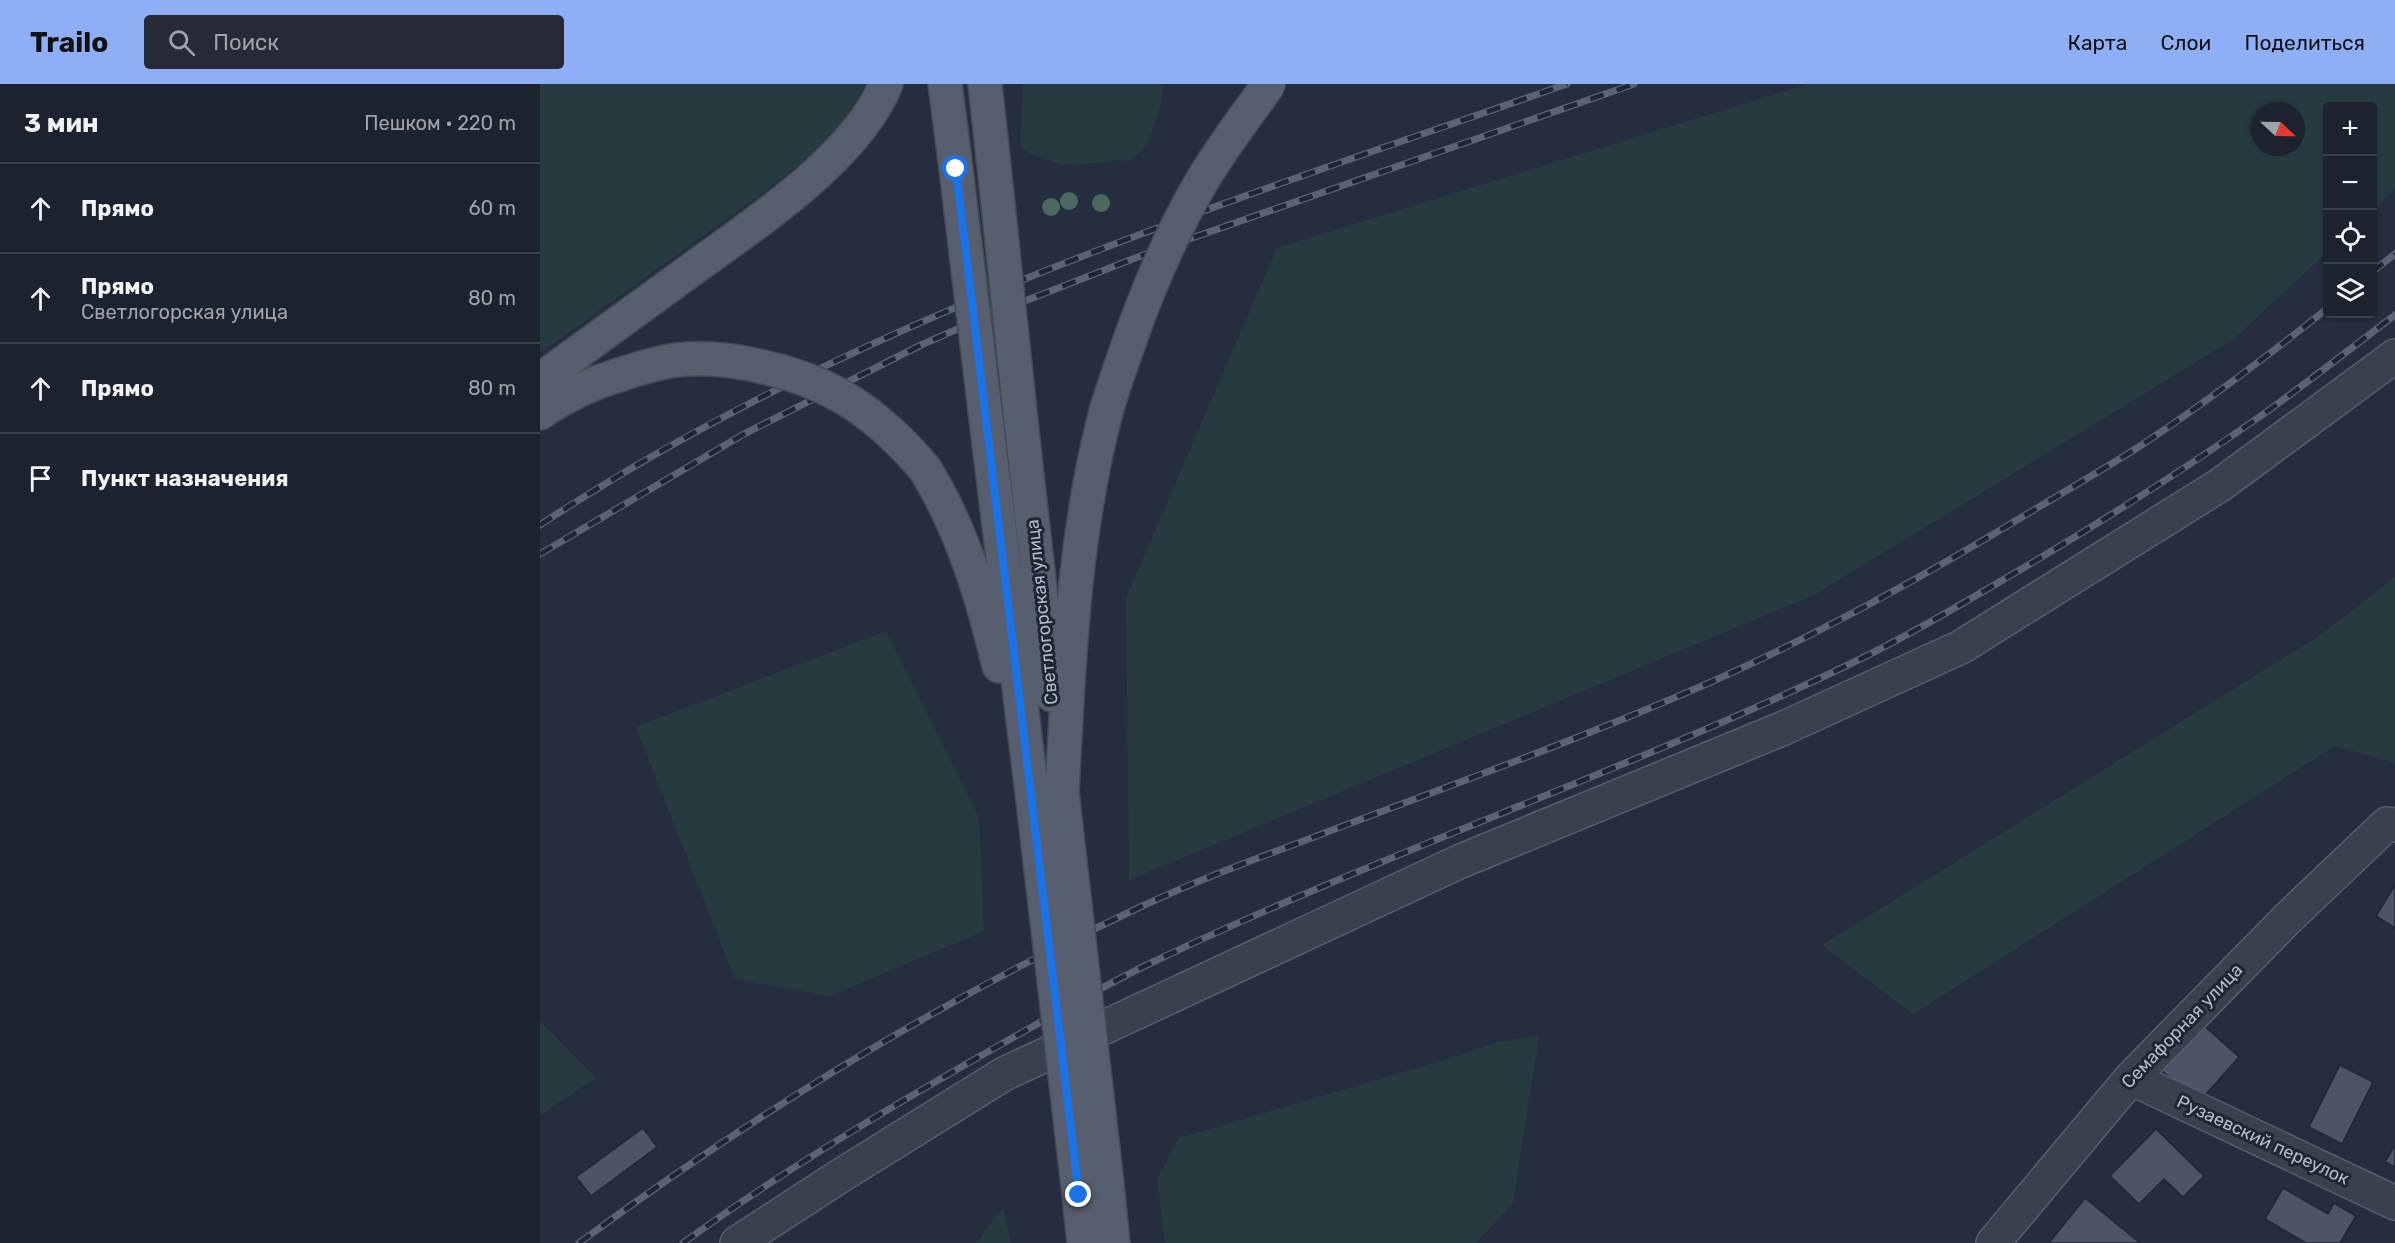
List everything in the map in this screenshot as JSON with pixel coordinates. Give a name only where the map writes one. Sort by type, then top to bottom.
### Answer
[{"type":"main road","points":[[540,380],[731,241],[814,176],[850,141],[881,95],[885,84]]},
{"type":"main road","name":"Светлогорская улица","points":[[945,84],[989,444],[1048,797]]},
{"type":"main road","name":"Светлогорская улица","points":[[985,84],[1022,431],[1048,797]]},
{"type":"main road","points":[[1048,797],[1086,495],[1107,408],[1141,309],[1179,224],[1223,147],[1269,84]]},
{"type":"main road","points":[[540,412],[566,395],[590,384],[648,366],[676,360],[712,359],[745,363],[815,381],[844,396],[894,434],[925,469],[955,523],[1048,797],[1093,1190],[1113,1243]]},
{"type":"main road","points":[[1084,1243],[1093,1190]]},
{"type":"street","points":[[737,1243],[1004,1074],[1461,861],[1784,728],[1961,647],[2220,485],[2395,356]]},
{"type":"street","name":"Семафорная улица","points":[[1993,1243],[2130,1078],[2288,918],[2391,824]]},
{"type":"street","name":"Рузаевский переулок","points":[[2130,1078],[2395,1203]]},
{"type":"green space","points":[[540,84],[866,84],[836,134],[782,179],[540,353]]},
{"type":"green space","points":[[1023,84],[1164,84],[1160,108],[1146,146],[1131,160],[1062,165],[1030,153],[1021,146]]},
{"type":"green space","points":[[1808,84],[2395,84],[2395,189],[2377,206],[2377,102],[2323,102],[2323,256],[2234,339],[1814,595],[1129,880],[1126,598],[1277,248]]},
{"type":"green space","points":[[2395,577],[2395,763],[2335,746],[1913,1014],[1822,945],[2322,634]]},
{"type":"green space","points":[[886,631],[979,817],[984,931],[830,996],[735,979],[636,727]]},
{"type":"green space","points":[[540,1021],[596,1078],[540,1115]]},
{"type":"green space","points":[[1539,1036],[1513,1203],[1476,1243],[1165,1243],[1157,1179],[1179,1138],[1448,1059],[1498,1042]]},
{"type":"green space","points":[[1003,1207],[1011,1243],[976,1243]]},
{"type":"building","points":[[2395,885],[2395,928],[2376,916]]},
{"type":"building","points":[[2200,1022],[2239,1057],[2198,1103],[2159,1068]]},
{"type":"building","points":[[2340,1065],[2373,1082],[2342,1144],[2309,1127]]},
{"type":"building","points":[[643,1128],[657,1147],[591,1196],[576,1177]]},
{"type":"building","points":[[2156,1129],[2204,1176],[2183,1197],[2164,1179],[2139,1204],[2110,1176]]},
{"type":"building","points":[[2395,1145],[2395,1167],[2385,1162]]},
{"type":"building","points":[[2283,1188],[2328,1214],[2334,1203],[2356,1216],[2340,1243],[2306,1243],[2265,1219]]},
{"type":"building","points":[[2085,1198],[2140,1243],[2049,1243]]},
{"type":"railway","points":[[540,525],[660,452],[784,386],[910,327],[1040,273],[1171,223],[1567,84]]},
{"type":"railway","points":[[540,554],[744,434],[921,345],[994,313],[1143,255],[1634,84]]},
{"type":"railway","points":[[2377,268],[2395,254]]},
{"type":"railway","points":[[579,1243],[712,1149],[849,1062],[919,1021],[1063,944],[1159,898],[1205,879],[1649,709],[1737,670],[1861,609],[1982,541],[2134,450],[2233,381],[2323,312]]},
{"type":"railway","points":[[683,1243],[758,1191],[873,1119],[1134,971],[1327,884],[1764,704],[1912,632],[2045,555],[2170,477],[2279,403],[2395,315]]},
{"type":"route","points":[[956,169],[1034,801],[1079,1195]]}]
